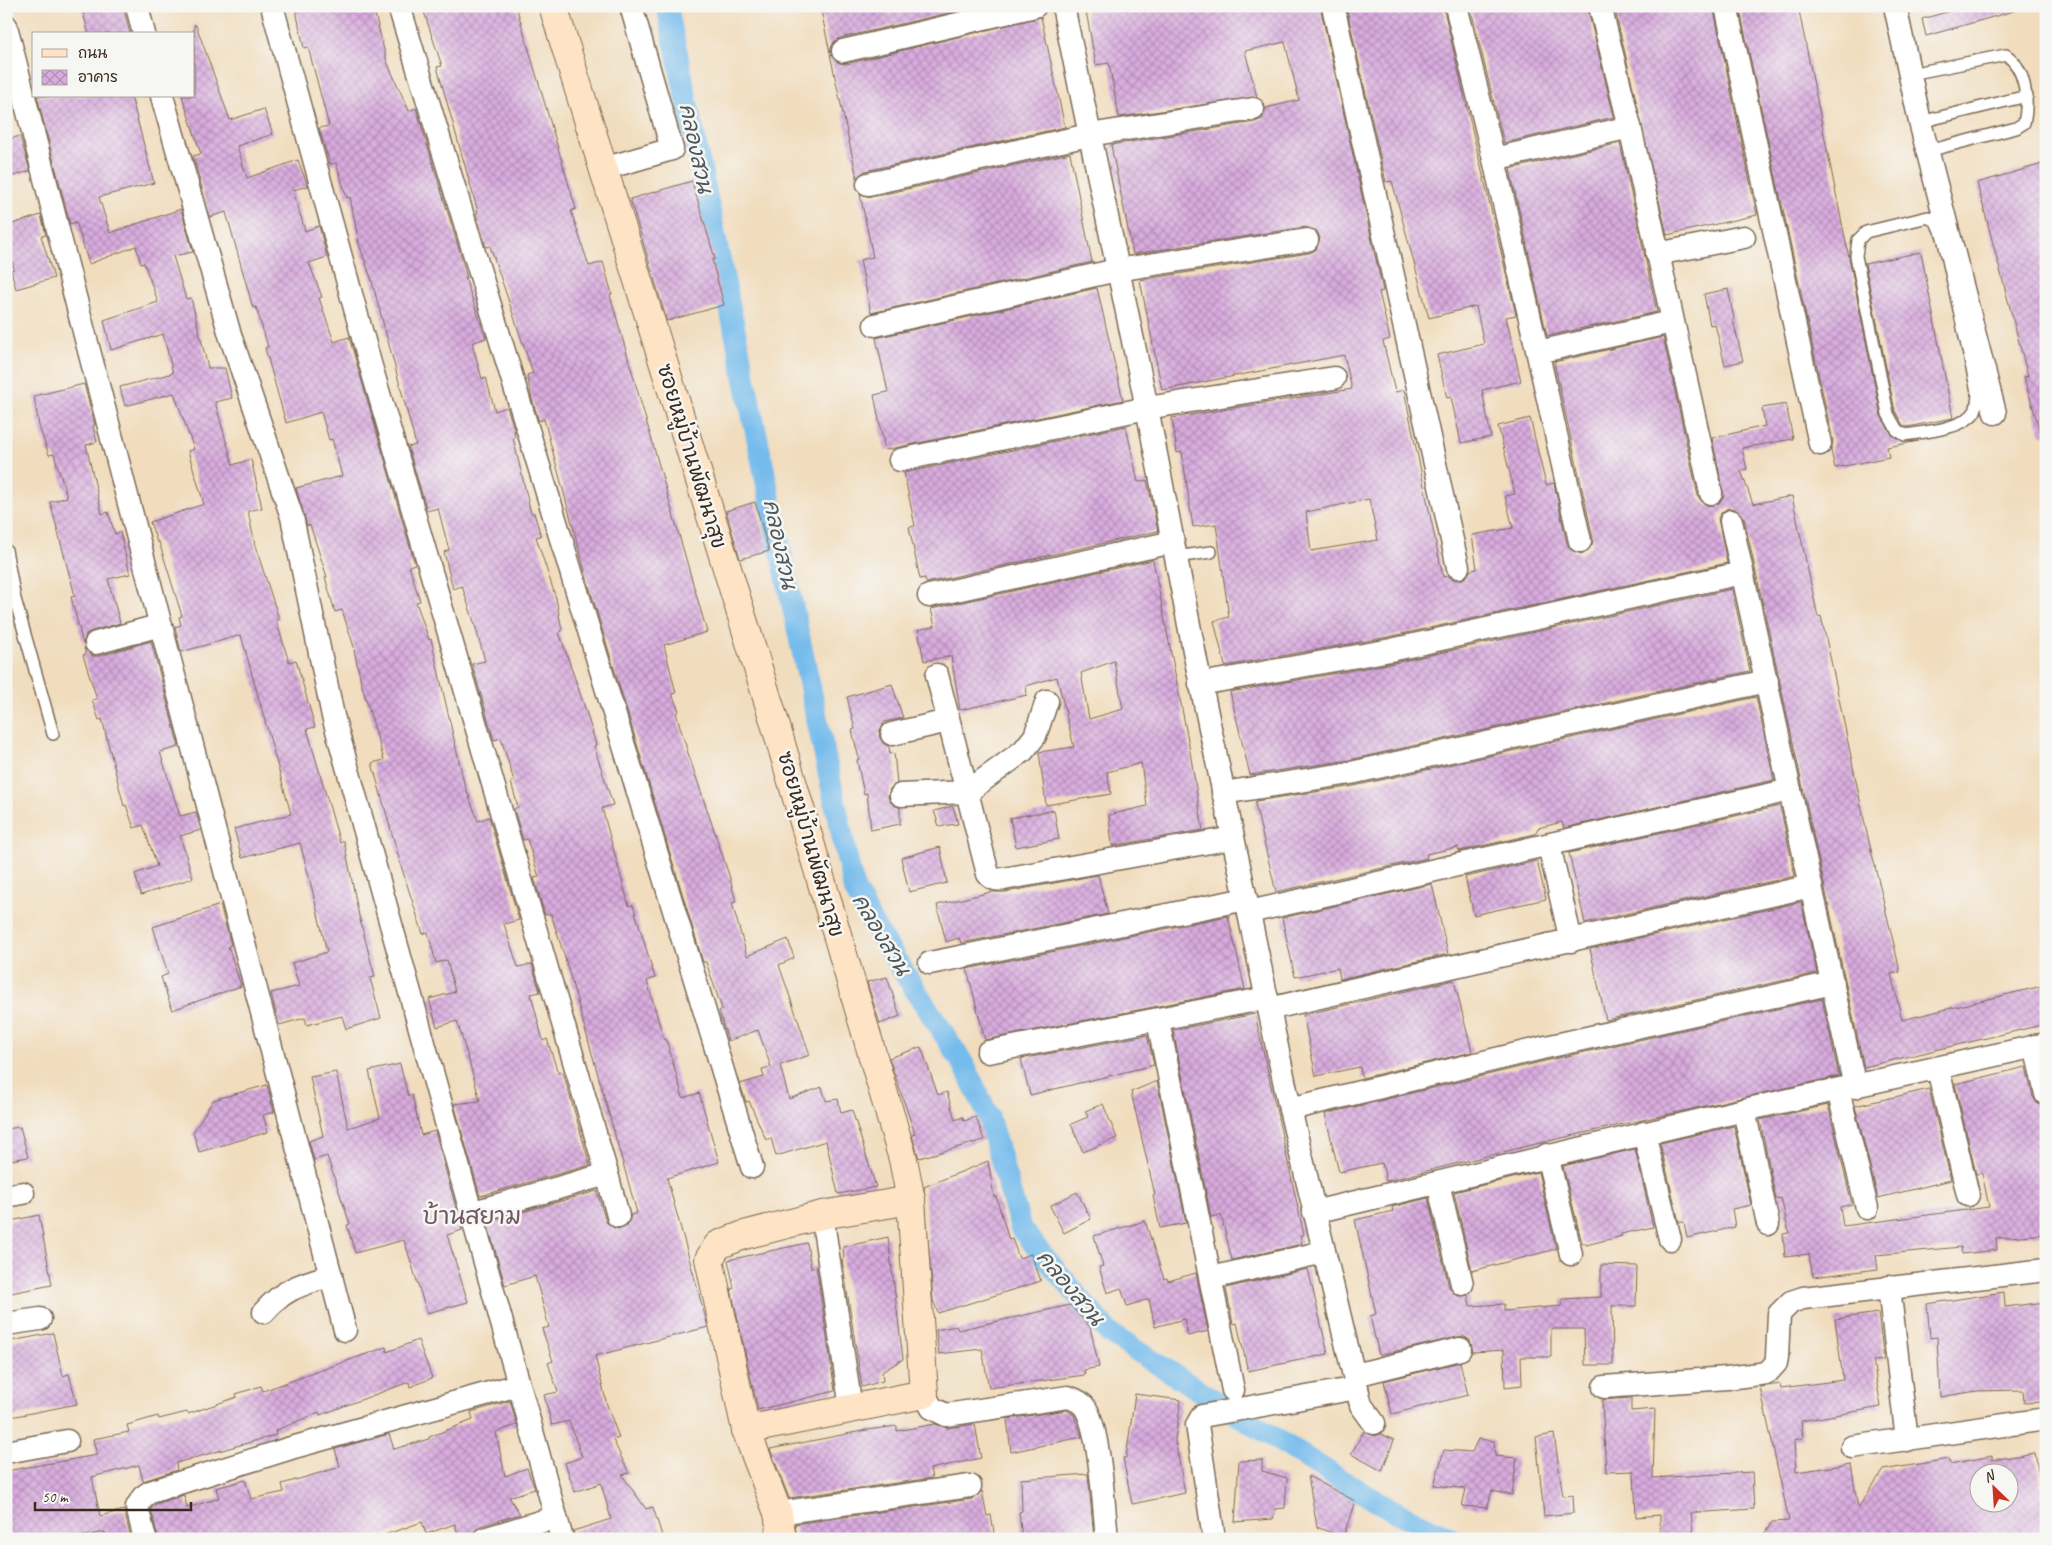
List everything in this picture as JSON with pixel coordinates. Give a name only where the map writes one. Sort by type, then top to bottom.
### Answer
[{"type":"street","points":[[137,6],[144,32]]},
{"type":"street","points":[[272,6],[372,373],[618,1216]]},
{"type":"street","points":[[399,6],[752,1167]]},
{"type":"street","name":"ซอยหมู่บ้านพัฒนาสุข","points":[[553,6],[774,720],[894,1123],[911,1200],[924,1394]]},
{"type":"street","points":[[603,169],[672,148],[631,6]]},
{"type":"street","points":[[843,51],[1035,6]]},
{"type":"street","points":[[1063,6],[1147,408],[1200,684],[1290,1110],[1364,1411],[1374,1423]]},
{"type":"street","points":[[1333,6],[1458,567]]},
{"type":"street","points":[[1456,6],[1494,159],[1580,541]]},
{"type":"street","points":[[1600,6],[1630,127],[1711,493]]},
{"type":"street","points":[[1726,6],[1820,444]]},
{"type":"street","points":[[1895,6],[1920,122],[1965,311],[1995,413]]},
{"type":"street","points":[[6,26],[345,1330]]},
{"type":"street","points":[[163,98],[230,335],[292,517],[333,716],[562,1539]]},
{"type":"street","points":[[868,184],[1089,135],[1253,109]]},
{"type":"street","points":[[1494,159],[1630,127]]},
{"type":"street","points":[[1657,254],[1744,237]]},
{"type":"street","points":[[875,325],[1117,270],[1307,240]]},
{"type":"street","points":[[1538,352],[1672,322]]},
{"type":"street","points":[[900,460],[1147,408],[1334,378]]},
{"type":"street","points":[[1731,521],[1833,983],[1847,1088],[1867,1208]]},
{"type":"street","points":[[929,596],[1175,549]]},
{"type":"street","points":[[1200,684],[1391,650],[1742,573]]},
{"type":"street","points":[[96,644],[161,625]]},
{"type":"street","points":[[937,675],[988,874],[995,880],[1233,838]]},
{"type":"street","points":[[1224,793],[1351,773],[1767,681]]},
{"type":"street","points":[[901,795],[967,792],[1023,751],[1036,736],[1047,701]]},
{"type":"street","points":[[892,734],[948,722]]},
{"type":"street","points":[[930,963],[1247,906],[1549,845],[1790,790]]},
{"type":"street","points":[[1549,845],[1571,941]]},
{"type":"street","points":[[988,1052],[1158,1020],[1268,1004],[1571,941],[1811,886]]},
{"type":"street","points":[[1290,1110],[1533,1050],[1833,983]]},
{"type":"street","points":[[1158,1020],[1233,1390]]},
{"type":"street","points":[[1314,1212],[1547,1155],[2041,1045],[2046,1094]]},
{"type":"street","points":[[1938,1068],[1968,1195]]},
{"type":"street","points":[[1744,1110],[1768,1224]]},
{"type":"street","points":[[1644,1133],[1670,1239]]},
{"type":"street","points":[[1547,1155],[1571,1254]]},
{"type":"street","points":[[470,1213],[607,1174]]},
{"type":"street","points":[[1438,1183],[1462,1284]]},
{"type":"street","points":[[911,1200],[822,1215],[734,1238],[718,1245],[709,1259],[746,1430],[780,1526],[970,1486]]},
{"type":"street","points":[[822,1215],[851,1408]]},
{"type":"street","points":[[1211,1278],[1324,1252]]},
{"type":"street","points":[[1604,1387],[1760,1376],[1767,1373],[1776,1363],[1779,1314],[1784,1308],[1803,1298],[2046,1270]]},
{"type":"street","points":[[264,1312],[278,1297],[291,1288],[331,1275]]},
{"type":"street","points":[[1890,1287],[1907,1440]]},
{"type":"street","points":[[6,1324],[40,1318]]},
{"type":"street","points":[[1214,1539],[1198,1431],[1198,1422],[1202,1416],[1269,1404],[1356,1381],[1460,1349]]},
{"type":"street","points":[[145,1539],[137,1507],[143,1497],[150,1492],[291,1448],[518,1385]]},
{"type":"street","points":[[746,1430],[924,1394],[932,1408],[946,1415],[1068,1396],[1077,1400],[1086,1408],[1095,1436],[1107,1539]]},
{"type":"street","points":[[1852,1447],[2046,1419]]},
{"type":"street","points":[[6,1452],[67,1441]]},
{"type":"street","points":[[484,1539],[556,1517]]},
{"type":"lane","points":[[1910,74],[2006,55],[2015,61],[2027,96],[2028,109],[2024,123],[2016,128],[1928,151]]},
{"type":"lane","points":[[1920,122],[2027,96]]},
{"type":"lane","points":[[1928,217],[1936,222],[1943,237],[1965,311],[1978,396],[1976,411],[1967,420],[1942,429],[1905,435],[1897,430],[1888,414],[1856,256],[1858,240],[1866,232],[1914,219],[1928,217]]},
{"type":"lane","points":[[1175,549],[1211,552]]},
{"type":"lane","points":[[6,550],[11,597],[53,734]]},
{"type":"building","points":[[81,6],[123,6],[130,32],[88,32]]},
{"type":"building","points":[[295,6],[373,6],[387,62],[409,111],[416,108],[461,256],[467,278],[465,278],[486,338],[472,343],[482,379],[486,378],[495,411],[507,407],[514,429],[515,437],[513,438],[531,513],[534,513],[541,536],[536,537],[556,598],[562,631],[559,632],[587,714],[596,745],[594,746],[613,805],[602,808],[629,906],[633,905],[655,978],[647,981],[683,1098],[699,1093],[719,1162],[667,1178],[708,1327],[595,1356],[607,1405],[619,1438],[613,1440],[629,1473],[622,1475],[646,1509],[653,1507],[663,1539],[575,1539],[573,1531],[611,1519],[601,1483],[575,1492],[565,1463],[582,1457],[569,1421],[552,1425],[544,1395],[558,1392],[548,1363],[553,1361],[542,1329],[549,1327],[535,1276],[505,1285],[487,1222],[597,1191],[606,1222],[614,1228],[621,1229],[627,1226],[631,1215],[637,1213],[565,958],[551,914],[545,915],[534,878],[539,877],[527,839],[523,840],[514,809],[518,807],[511,782],[514,781],[501,738],[494,740],[472,664],[485,661],[475,625],[462,586],[453,589],[444,552],[449,550],[438,508],[427,511],[408,447],[416,445],[371,278],[359,244],[350,197],[347,198],[336,163],[330,164],[319,128],[329,126],[308,47],[304,48]]},
{"type":"building","points":[[422,6],[516,6],[576,209],[571,211],[589,266],[603,262],[612,294],[610,295],[707,632],[664,645],[676,693],[672,694],[679,711],[676,713],[730,878],[736,902],[732,903],[747,956],[788,939],[794,958],[779,965],[810,1055],[780,1065],[789,1099],[822,1087],[826,1101],[838,1099],[841,1113],[852,1110],[876,1187],[838,1194],[826,1141],[776,1156],[771,1138],[766,1140],[749,1101],[746,1102],[740,1084],[764,1077],[762,1069],[771,1067],[758,1030],[728,1041],[719,1011],[722,1009],[706,962],[703,962],[587,579],[544,419],[539,421],[532,399],[527,375],[533,373],[490,246],[486,247],[437,67],[442,66]]},
{"type":"building","points":[[820,6],[975,7],[840,38],[834,42],[830,53]]},
{"type":"building","points":[[1111,6],[1320,6],[1383,291],[1379,292],[1390,339],[1383,341],[1395,392],[1404,390],[1443,577],[1448,576],[1455,580],[1461,580],[1471,570],[1477,569],[1472,535],[1513,528],[1505,496],[1515,494],[1498,426],[1530,418],[1546,485],[1554,483],[1567,544],[1571,550],[1582,554],[1592,545],[1593,538],[1554,362],[1663,337],[1698,496],[1708,506],[1719,503],[1724,496],[1712,438],[1765,426],[1762,408],[1786,404],[1793,439],[1742,448],[1747,469],[1741,471],[1753,504],[1792,496],[1818,617],[1821,616],[1866,829],[1900,972],[1891,974],[1902,1020],[2046,985],[2046,1024],[1864,1067],[1744,518],[1735,509],[1728,508],[1718,518],[1727,563],[1388,637],[1225,666],[1214,621],[1229,617],[1216,524],[1193,527],[1182,452],[1177,453],[1172,418],[1352,389],[1344,355],[1162,390],[1140,280],[1309,253],[1316,250],[1320,238],[1317,231],[1305,227],[1133,254],[1111,145],[1255,122],[1262,119],[1266,108],[1299,100],[1285,42],[1245,51],[1257,97],[1119,117],[1109,63],[1096,65],[1086,11]],"holes":[[[1369,499],[1378,540],[1311,551],[1306,512]]]},
{"type":"building","points":[[1346,6],[1443,6],[1516,315],[1506,317],[1521,381],[1482,390],[1491,437],[1461,443],[1451,397],[1447,398],[1437,355],[1484,344],[1476,306],[1429,318],[1392,181],[1386,182]]},
{"type":"building","points":[[1470,6],[1587,6],[1614,117],[1504,143]]},
{"type":"building","points":[[1614,6],[1713,6],[1757,215],[1667,235]]},
{"type":"building","points":[[1739,6],[1798,6],[1881,416],[1893,436],[1905,442],[1919,441],[1887,447],[1889,457],[1835,468],[1831,451],[1833,441]]},
{"type":"building","points":[[1968,6],[2013,6],[2014,11],[1926,36],[1922,19]]},
{"type":"building","points":[[1041,17],[1065,127],[865,171],[857,178],[830,54],[839,63],[846,64]]},
{"type":"building","points":[[194,25],[196,25],[230,120],[264,109],[273,134],[237,146],[247,178],[298,160],[308,186],[293,190],[305,231],[319,226],[327,257],[309,263],[322,297],[319,298],[334,342],[349,337],[415,564],[409,566],[420,601],[416,602],[429,640],[431,639],[464,783],[478,821],[489,817],[519,920],[504,924],[518,967],[532,964],[540,992],[531,994],[543,1041],[547,1039],[558,1073],[563,1072],[590,1165],[480,1196],[454,1104],[480,1101],[457,1021],[437,1027],[429,999],[455,992],[447,960],[436,963],[428,932],[423,934],[402,869],[372,763],[384,760],[362,686],[355,650],[342,610],[335,612],[325,577],[327,577],[310,525],[307,526],[296,488],[342,476],[332,439],[329,440],[321,412],[286,423],[265,348],[268,347],[256,307],[253,308],[226,212],[210,217],[193,156],[201,154],[183,98],[195,98]]},
{"type":"building","points":[[38,98],[132,98],[154,183],[99,197],[110,233],[181,209],[193,252],[173,256],[186,299],[191,298],[208,368],[225,368],[232,398],[215,402],[233,465],[251,459],[262,508],[248,511],[255,545],[279,619],[276,620],[289,662],[296,660],[315,727],[307,729],[340,843],[344,841],[359,916],[375,977],[370,978],[381,1018],[346,1029],[342,1016],[307,1025],[305,1018],[279,1025],[271,993],[299,986],[292,963],[327,952],[311,885],[300,843],[242,858],[234,829],[291,814],[241,635],[181,652],[175,627],[181,625],[179,617],[182,616],[159,542],[157,542],[150,522],[204,504],[188,451],[194,449],[174,393],[125,406],[120,387],[173,373],[163,334],[111,350],[104,320],[158,302],[144,263],[141,264],[136,246],[89,264],[76,222],[70,224]]},
{"type":"building","points":[[20,136],[30,171],[6,178],[6,140]]},
{"type":"building","points":[[1620,143],[1657,312],[1547,336],[1510,169]]},
{"type":"building","points":[[1070,153],[1092,262],[871,313],[860,260],[873,257],[860,194],[871,197]]},
{"type":"building","points":[[2046,163],[2046,435],[2041,435],[2024,377],[2028,376],[1977,183]]},
{"type":"building","points":[[692,181],[715,259],[712,260],[724,305],[667,321],[630,199]]},
{"type":"building","points":[[41,215],[46,235],[41,236],[54,278],[16,289],[11,270],[14,269],[6,239],[6,226]]},
{"type":"building","points":[[1921,252],[1953,418],[1907,427],[1903,425],[1895,411],[1865,264]]},
{"type":"building","points":[[1097,288],[1123,400],[885,450],[874,395],[888,392],[876,338]]},
{"type":"building","points":[[1728,289],[1743,361],[1725,365],[1715,324],[1710,325],[1704,294]]},
{"type":"building","points":[[84,384],[95,425],[93,426],[97,442],[86,445],[102,514],[108,512],[115,534],[120,532],[130,574],[108,579],[120,623],[86,634],[83,644],[71,597],[75,596],[50,502],[67,497],[54,454],[49,455],[39,426],[34,396]]},
{"type":"building","points":[[1126,426],[1138,482],[1147,480],[1158,531],[926,583],[925,578],[920,579],[909,527],[915,526],[904,473]]},
{"type":"building","points":[[755,502],[769,551],[740,559],[726,511]]},
{"type":"building","points":[[1153,560],[1188,740],[1203,830],[1112,846],[1109,815],[1147,806],[1141,763],[1107,772],[1111,794],[1046,805],[1039,752],[1074,747],[1057,677],[1026,686],[1027,695],[960,710],[951,656],[924,661],[918,630],[935,626],[931,609]],"holes":[[[1114,661],[1123,709],[1089,719],[1081,673]]]},
{"type":"building","points":[[1732,589],[1750,671],[1349,760],[1250,775],[1230,692],[1394,663]]},
{"type":"building","points":[[151,641],[179,747],[160,752],[180,816],[196,812],[201,830],[180,836],[193,878],[141,895],[135,874],[157,866],[143,825],[134,828],[126,805],[124,806],[102,719],[99,720],[92,700],[97,699],[83,655],[86,654],[84,648],[92,656],[99,656]]},
{"type":"building","points":[[892,684],[903,718],[884,722],[879,736],[883,743],[889,747],[890,754],[894,753],[897,783],[890,789],[888,796],[890,802],[900,808],[900,824],[871,830],[867,793],[864,794],[857,760],[859,759],[852,730],[855,729],[847,697]]},
{"type":"building","points":[[1756,697],[1774,780],[1564,828],[1562,822],[1538,828],[1535,834],[1459,851],[1458,847],[1426,854],[1427,858],[1276,892],[1255,804],[1256,801],[1354,786]]},
{"type":"building","points":[[953,806],[958,824],[939,826],[934,811]]},
{"type":"building","points":[[1780,806],[1795,876],[1585,923],[1569,853]]},
{"type":"building","points":[[1054,810],[1059,839],[1016,847],[1010,818]]},
{"type":"building","points":[[940,847],[947,883],[909,892],[901,858]]},
{"type":"building","points":[[1537,861],[1546,899],[1474,915],[1465,877]]},
{"type":"building","points":[[1098,875],[1108,914],[961,943],[959,938],[946,942],[937,905],[991,892],[1006,892]]},
{"type":"building","points":[[1432,884],[1448,954],[1340,979],[1338,968],[1295,977],[1282,918]]},
{"type":"building","points":[[1801,902],[1817,973],[1606,1020],[1590,949]]},
{"type":"building","points":[[220,905],[231,945],[228,946],[241,986],[172,1010],[161,977],[168,974],[153,927]]},
{"type":"building","points":[[1228,916],[1245,989],[985,1040],[967,969]]},
{"type":"building","points":[[887,977],[900,1016],[880,1024],[867,982]]},
{"type":"building","points":[[1454,980],[1472,1052],[1362,1078],[1360,1067],[1316,1076],[1303,1015]]},
{"type":"building","points":[[1822,999],[1839,1076],[1544,1142],[1386,1181],[1382,1163],[1339,1172],[1325,1114],[1545,1061]]},
{"type":"building","points":[[1255,1014],[1304,1235],[1300,1236],[1302,1244],[1232,1260],[1221,1215],[1211,1217],[1173,1030]]},
{"type":"building","points":[[1147,1035],[1154,1065],[1030,1095],[1021,1059]]},
{"type":"building","points":[[921,1047],[938,1095],[947,1092],[955,1120],[963,1117],[964,1121],[976,1117],[984,1140],[919,1158],[912,1135],[915,1134],[889,1058]]},
{"type":"building","points":[[400,1064],[408,1096],[412,1095],[421,1135],[435,1131],[462,1230],[447,1235],[468,1302],[427,1313],[404,1240],[355,1253],[347,1225],[350,1224],[327,1156],[314,1160],[309,1141],[323,1136],[310,1077],[336,1072],[348,1128],[380,1118],[369,1071]]},
{"type":"building","points":[[2026,1067],[2033,1097],[2037,1103],[2046,1109],[2046,1234],[1996,1238],[1997,1250],[1962,1254],[1961,1247],[1876,1255],[1878,1269],[1813,1277],[1809,1254],[1785,1257],[1783,1234],[1789,1233],[1781,1198],[1776,1199],[1760,1120],[1828,1105],[1852,1204],[1840,1207],[1843,1226],[1989,1207],[1982,1173],[1976,1174],[1955,1084]]},
{"type":"building","points":[[1157,1081],[1186,1223],[1160,1228],[1153,1196],[1155,1195],[1131,1092]]},
{"type":"building","points":[[267,1085],[274,1112],[263,1115],[268,1132],[199,1152],[193,1132],[213,1100]]},
{"type":"building","points":[[1929,1089],[1951,1180],[1878,1198],[1855,1106]]},
{"type":"building","points":[[1103,1104],[1117,1138],[1083,1152],[1071,1124],[1088,1117],[1085,1111]]},
{"type":"building","points":[[1734,1126],[1751,1205],[1732,1209],[1735,1227],[1687,1238],[1684,1222],[1679,1222],[1660,1143]]},
{"type":"building","points":[[20,1127],[28,1157],[6,1161],[6,1129]]},
{"type":"building","points":[[1635,1149],[1653,1227],[1621,1234],[1622,1236],[1586,1245],[1586,1243],[1582,1243],[1563,1166]]},
{"type":"building","points":[[988,1161],[994,1197],[996,1196],[1009,1240],[1012,1239],[1019,1258],[1031,1254],[1041,1281],[938,1313],[933,1300],[924,1187]]},
{"type":"building","points":[[1538,1172],[1556,1249],[1472,1271],[1454,1192]]},
{"type":"building","points":[[1077,1192],[1091,1219],[1064,1233],[1050,1206]]},
{"type":"building","points":[[1428,1198],[1449,1287],[1458,1296],[1468,1295],[1470,1306],[1504,1304],[1504,1311],[1562,1306],[1562,1299],[1601,1297],[1601,1265],[1637,1266],[1636,1306],[1612,1306],[1613,1365],[1585,1365],[1584,1329],[1551,1329],[1551,1357],[1521,1357],[1522,1385],[1505,1387],[1504,1350],[1473,1352],[1470,1340],[1463,1336],[1379,1355],[1370,1316],[1376,1314],[1355,1220],[1393,1211],[1392,1207]]},
{"type":"building","points":[[39,1215],[52,1285],[6,1294],[6,1222]]},
{"type":"building","points":[[1145,1221],[1164,1279],[1167,1278],[1168,1281],[1196,1273],[1208,1331],[1188,1336],[1184,1319],[1155,1327],[1149,1299],[1127,1306],[1121,1288],[1107,1293],[1099,1267],[1103,1266],[1094,1236]]},
{"type":"building","points":[[888,1237],[903,1359],[882,1372],[883,1381],[862,1387],[842,1259],[844,1258],[843,1247]]},
{"type":"building","points":[[807,1243],[811,1268],[816,1266],[835,1391],[758,1410],[731,1289],[734,1288],[728,1260]]},
{"type":"building","points":[[1308,1269],[1328,1354],[1248,1371],[1237,1323],[1233,1324],[1226,1288]]},
{"type":"building","points":[[2004,1292],[2005,1307],[2046,1302],[2045,1402],[2024,1403],[2023,1390],[1977,1391],[1940,1397],[1937,1337],[1930,1338],[1927,1304]]},
{"type":"building","points":[[1070,1305],[1090,1327],[1099,1367],[1084,1370],[1085,1375],[989,1388],[982,1349],[939,1354],[936,1330],[956,1326],[958,1330]]},
{"type":"building","points":[[1878,1313],[1884,1360],[1873,1361],[1881,1407],[1801,1421],[1803,1438],[1794,1440],[1796,1472],[1851,1464],[1858,1508],[1883,1470],[1949,1459],[1950,1464],[1992,1456],[1992,1460],[2035,1453],[2044,1503],[2046,1539],[1761,1539],[1772,1522],[1789,1521],[1760,1387],[1780,1384],[1781,1388],[1843,1380],[1835,1319]]},
{"type":"building","points":[[53,1333],[63,1376],[69,1374],[77,1404],[6,1418],[6,1342]]},
{"type":"building","points":[[418,1340],[432,1378],[410,1387],[409,1382],[320,1415],[319,1412],[275,1431],[276,1435],[176,1463],[177,1470],[143,1481],[139,1465],[92,1477],[100,1516],[124,1510],[131,1539],[107,1539],[105,1532],[68,1539],[6,1539],[6,1471],[97,1455],[93,1439],[129,1432],[127,1425],[158,1416],[159,1419],[187,1412],[188,1414],[237,1397],[236,1394],[261,1386],[263,1391],[386,1347],[387,1352]]},
{"type":"building","points":[[1460,1362],[1468,1395],[1392,1414],[1384,1381]]},
{"type":"building","points":[[1135,1394],[1181,1400],[1175,1440],[1185,1493],[1132,1504],[1123,1458],[1126,1458]]},
{"type":"building","points":[[1631,1398],[1631,1411],[1655,1409],[1653,1478],[1752,1472],[1754,1509],[1691,1513],[1694,1539],[1660,1539],[1660,1515],[1636,1517],[1634,1471],[1606,1472],[1602,1400]]},
{"type":"building","points":[[510,1401],[517,1425],[496,1432],[505,1476],[527,1468],[535,1489],[509,1497],[520,1514],[480,1526],[473,1533],[459,1538],[455,1524],[426,1534],[422,1522],[373,1539],[158,1539],[151,1509],[156,1504],[184,1495],[187,1508],[219,1498],[216,1488],[245,1480],[251,1499],[284,1492],[282,1484],[340,1467],[335,1449],[389,1434],[394,1449],[429,1439],[429,1437],[473,1420],[471,1412]]},
{"type":"building","points":[[1067,1410],[1074,1415],[1082,1437],[1011,1452],[1007,1419]]},
{"type":"building","points":[[935,1424],[948,1428],[975,1424],[981,1458],[930,1469],[932,1478],[789,1498],[770,1449],[867,1430],[897,1426],[897,1431]]},
{"type":"building","points":[[1364,1431],[1375,1436],[1381,1434],[1394,1440],[1382,1471],[1351,1454]]},
{"type":"building","points":[[1554,1434],[1563,1496],[1573,1495],[1574,1513],[1544,1516],[1536,1437]]},
{"type":"building","points":[[1478,1439],[1494,1441],[1495,1456],[1517,1458],[1512,1495],[1492,1491],[1487,1508],[1462,1506],[1466,1489],[1434,1485],[1444,1450],[1472,1452]]},
{"type":"building","points":[[1262,1460],[1262,1471],[1287,1478],[1285,1508],[1275,1509],[1273,1519],[1235,1522],[1239,1461]]},
{"type":"building","points":[[1088,1474],[1094,1539],[1022,1539],[1019,1512],[1022,1511],[1021,1479]]},
{"type":"building","points":[[1308,1476],[1355,1501],[1343,1538],[1317,1527]]},
{"type":"building","points":[[982,1491],[987,1516],[991,1515],[995,1539],[797,1539],[795,1524],[972,1499]]},
{"type":"waterway","name":"คลองสวน","points":[[667,6],[853,886],[872,923],[964,1065],[988,1115],[1021,1229],[1110,1334],[1341,1480],[1394,1511],[1452,1539]]},
{"type":"district","name":"บ้านสยาม","points":[[472,1216]]}]
